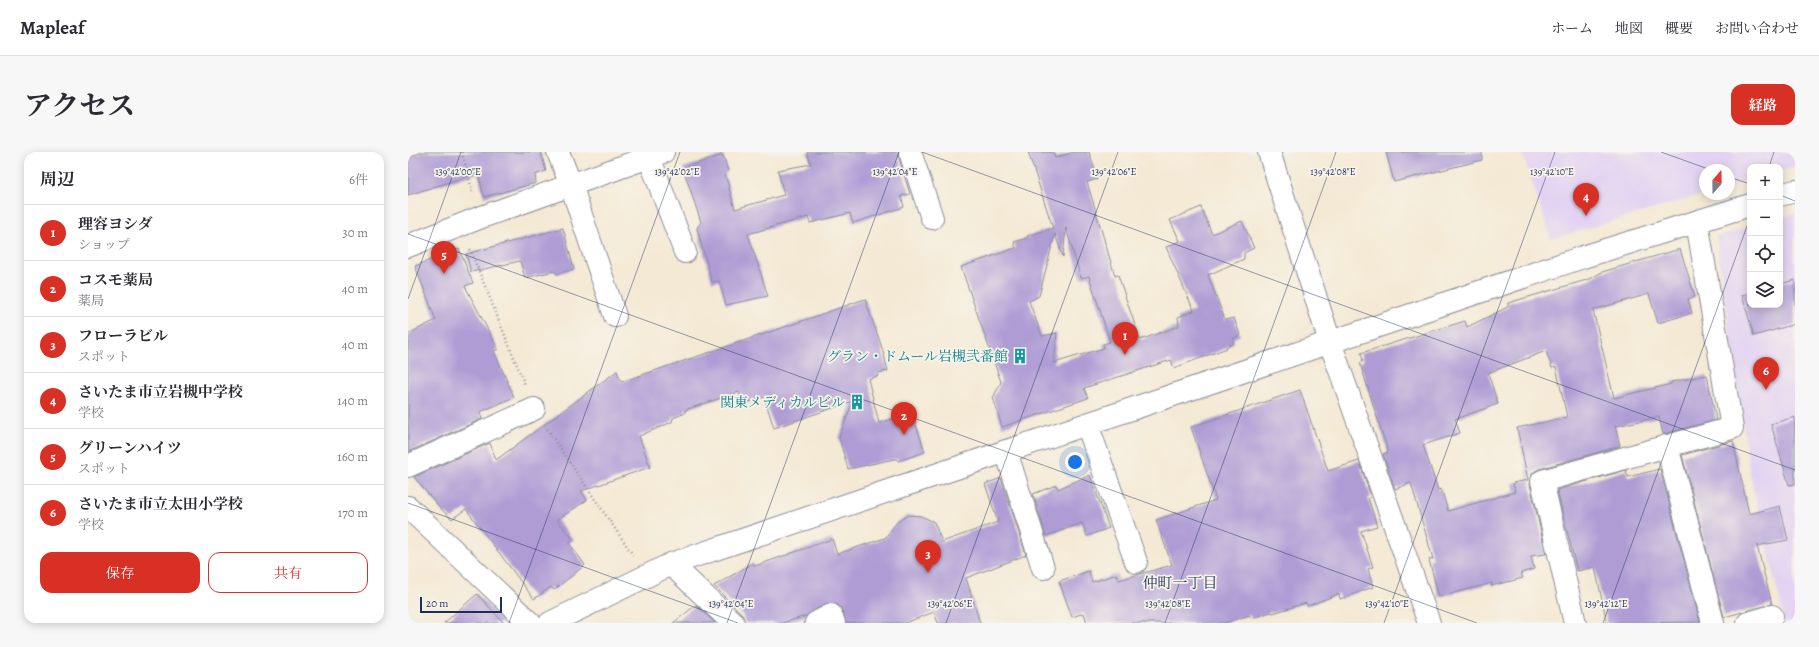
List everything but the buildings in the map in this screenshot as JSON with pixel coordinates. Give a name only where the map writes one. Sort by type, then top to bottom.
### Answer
[{"type":"street","points":[[558,152],[571,185],[615,316]]},
{"type":"street","points":[[910,152],[932,218]]},
{"type":"street","points":[[1269,152],[1330,342],[1429,623]]},
{"type":"street","points":[[408,246],[480,218],[656,154],[685,252]]},
{"type":"street","points":[[1783,194],[1795,191]]},
{"type":"street","points":[[550,623],[671,564],[1583,257],[1747,206]]},
{"type":"street","points":[[1575,623],[1542,481],[1732,428],[1697,222]]},
{"type":"street","points":[[408,466],[534,409]]},
{"type":"street","points":[[1087,424],[1136,562]]},
{"type":"street","points":[[1666,446],[1713,623]]},
{"type":"street","points":[[1006,451],[1043,568]]},
{"type":"street","points":[[408,507],[530,623]]},
{"type":"street","points":[[671,564],[733,623]]},
{"type":"street","points":[[816,623],[832,615],[834,623]]},
{"type":"street","points":[[1748,623],[1772,616]]},
{"type":"path","points":[[462,152],[480,218]]},
{"type":"shaded area","points":[[1522,152],[1795,152],[1795,167],[1783,171],[1783,164],[1747,164],[1747,181],[1735,185],[1735,164],[1699,164],[1699,196],[1551,239]]},
{"type":"shaded area","points":[[1795,213],[1795,623],[1785,623],[1750,474],[1716,237],[1747,228],[1747,308],[1783,308],[1783,217]]},
{"type":"place","name":"さいたま市立岩槻中学校","points":[[1586,216]]},
{"type":"place","name":"グリーンハイツ","points":[[444,274]]},
{"type":"place","name":"理容ヨシダ","points":[[1125,355]]},
{"type":"place","name":"グラン・ドムール岩槻弐番館","points":[[1020,356]]},
{"type":"place","name":"さいたま市立太田小学校","points":[[1766,390]]},
{"type":"place","name":"関東メディカルビル","points":[[857,402]]},
{"type":"place","name":"コスモ薬局","points":[[904,435]]},
{"type":"place","name":"フローラビル","points":[[928,573]]},
{"type":"district","name":"仲町一丁目","points":[[1180,583]]}]
